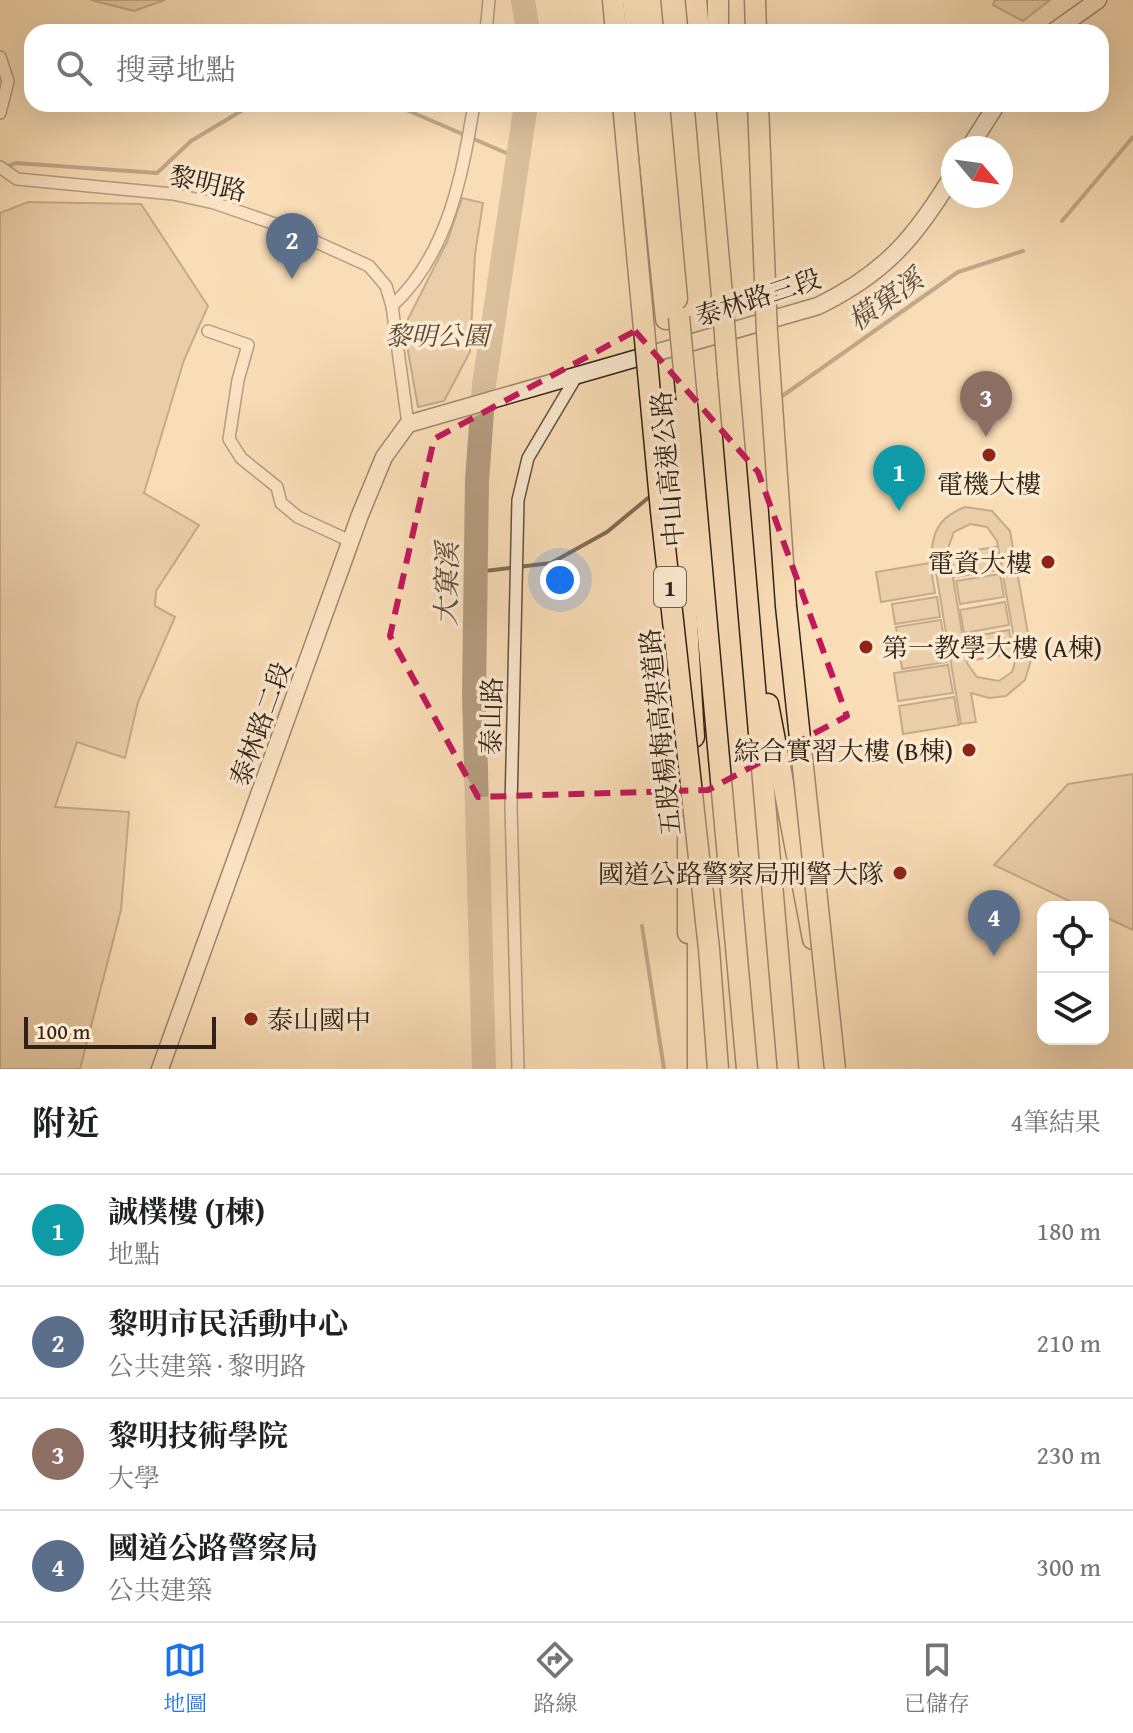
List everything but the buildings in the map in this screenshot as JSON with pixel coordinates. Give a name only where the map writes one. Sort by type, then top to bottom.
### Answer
[{"type":"highway","points":[[613,0],[615,24]]},
{"type":"highway","points":[[633,0],[635,24]]},
{"type":"highway","points":[[650,0],[652,24]]},
{"type":"highway","points":[[696,0],[698,24]]},
{"type":"highway","points":[[718,0],[718,24]]},
{"type":"highway","points":[[755,0],[756,24]]},
{"type":"highway","name":"五股楊梅高架道路","points":[[624,112],[661,511],[709,949],[718,1069]]},
{"type":"highway","points":[[645,112],[672,318]]},
{"type":"highway","name":"中山高速公路","points":[[659,112],[672,318],[747,1069]]},
{"type":"highway","points":[[706,112],[788,1069]]},
{"type":"highway","points":[[716,218],[717,112]]},
{"type":"highway","points":[[758,112],[771,406],[786,606],[836,1069]]},
{"type":"highway","points":[[679,393],[688,704],[691,1064]]},
{"type":"highway","points":[[748,610],[795,834],[836,1069]]},
{"type":"main road","points":[[1064,24],[1098,0]]},
{"type":"main road","points":[[977,136],[992,112]]},
{"type":"main road","name":"泰林路三段","points":[[408,424],[799,313],[839,296],[882,269],[898,254],[941,192]]},
{"type":"main road","name":"泰林路二段","points":[[160,1069],[350,541],[384,457],[408,424]]},
{"type":"street","points":[[487,24],[489,0]]},
{"type":"street","points":[[0,57],[8,81],[0,113]]},
{"type":"street","points":[[392,306],[411,288],[446,227],[473,112]]},
{"type":"street","name":"黎明路","points":[[3,170],[29,181],[173,194],[242,211],[369,266],[386,286],[392,306],[408,424]]},
{"type":"street","points":[[208,331],[248,345],[238,380],[229,439],[241,458],[277,487],[281,503],[298,517],[350,541]]},
{"type":"street","name":"泰山路","points":[[518,1069],[512,727],[518,500],[528,458],[576,377]]},
{"type":"highlighted area","points":[[635,331],[758,472],[847,716],[708,790],[478,797],[390,636],[434,439]]},
{"type":"green space","points":[[91,0],[165,0],[134,11]]},
{"type":"green space","points":[[995,0],[1050,0],[1023,21],[993,5]]},
{"type":"green space","name":"黎明公園","points":[[462,198],[483,203],[475,254],[470,352],[444,401],[418,407],[405,334],[407,321],[447,242]]},
{"type":"green space","points":[[28,202],[141,204],[208,306],[184,360],[144,493],[199,525],[156,591],[155,606],[175,617],[138,702],[125,758],[77,742],[55,807],[129,812],[121,910],[80,1069],[0,1069],[0,213]]},
{"type":"green space","points":[[965,507],[992,511],[1010,531],[1032,657],[1025,680],[1006,696],[989,698],[971,693],[976,722],[961,724],[932,548],[938,527]],"holes":[[[970,524],[987,527],[997,541],[1017,655],[1012,672],[999,681],[977,677],[967,663],[948,548],[954,532]]]},
{"type":"green space","points":[[996,547],[999,570],[955,577],[951,554]]},
{"type":"green space","points":[[930,563],[935,593],[881,602],[876,572]]},
{"type":"green space","points":[[1000,574],[1004,597],[960,604],[956,581]]},
{"type":"green space","points":[[937,597],[940,617],[895,624],[892,604]]},
{"type":"green space","points":[[1005,602],[1009,625],[964,633],[960,610]]},
{"type":"green space","points":[[941,620],[944,640],[899,647],[896,627]]},
{"type":"green space","points":[[1009,630],[1013,653],[969,661],[965,638]]},
{"type":"green space","points":[[944,642],[947,662],[902,669],[899,649]]},
{"type":"green space","points":[[948,665],[953,693],[898,701],[894,673]]},
{"type":"green space","points":[[954,697],[959,725],[903,734],[899,706]]},
{"type":"green space","points":[[1133,774],[1133,930],[1109,919],[1109,901],[1069,901],[994,865],[1068,784]]},
{"type":"waterway","name":"大窠溪","points":[[523,0],[527,24]]},
{"type":"waterway","points":[[6,167],[16,163],[157,173],[191,141],[240,112]]},
{"type":"waterway","points":[[411,112],[520,159]]},
{"type":"waterway","name":"大窠溪","points":[[484,1069],[474,695],[477,480],[484,385],[525,112]]},
{"type":"waterway","name":"橫窠溪","points":[[1062,221],[1133,137]]},
{"type":"waterway","name":"橫窠溪","points":[[778,399],[958,272],[1023,251]]},
{"type":"waterway","name":"橫窠溪","points":[[476,572],[551,563],[607,532],[648,498]]},
{"type":"waterway","points":[[642,926],[664,1069]]},
{"type":"place","name":"黎明市民活動中心","points":[[292,279]]},
{"type":"place","name":"黎明技術學院","points":[[986,437]]},
{"type":"place","name":"電機大樓","points":[[989,455]]},
{"type":"place","name":"誠樸樓 (J棟)","points":[[899,511]]},
{"type":"place","name":"電資大樓","points":[[1048,562]]},
{"type":"place","name":"第一教學大樓 (A棟)","points":[[866,647]]},
{"type":"place","name":"綜合實習大樓 (B棟)","points":[[969,750]]},
{"type":"place","name":"國道公路警察局刑警大隊","points":[[900,873]]},
{"type":"place","name":"國道公路警察局","points":[[994,956]]},
{"type":"place","name":"泰山國中","points":[[251,1019]]}]
